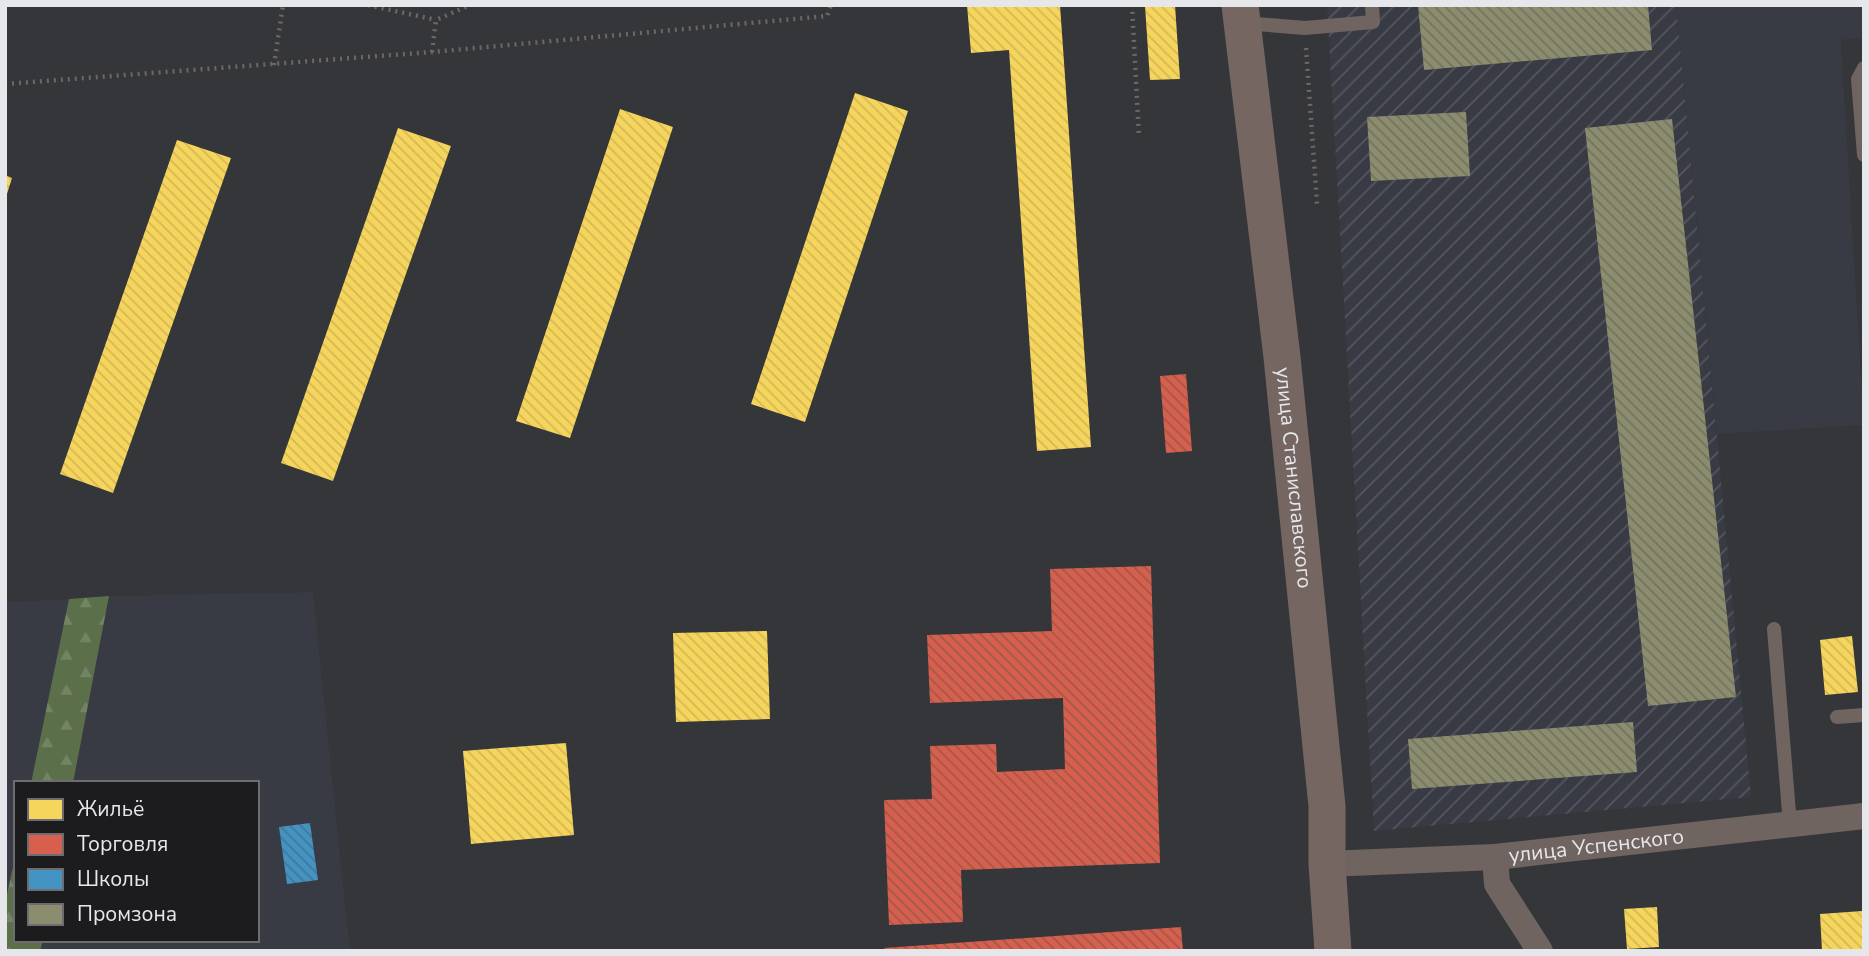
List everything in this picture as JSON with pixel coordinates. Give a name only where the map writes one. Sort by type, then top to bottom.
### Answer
[{"type":"street","name":"улица Станиславского","points":[[1241,14],[1282,357],[1327,806],[1327,864],[1333,951]]},
{"type":"street","name":"улица Успенского","points":[[1327,864],[1495,857],[1864,816]]},
{"type":"street","points":[[1495,857],[1497,884],[1539,951]]},
{"type":"lane","points":[[1241,14],[1305,28],[1373,22],[1372,5]]},
{"type":"lane","points":[[1864,68],[1858,79],[1864,155]]},
{"type":"lane","points":[[1774,629],[1790,825]]},
{"type":"lane","points":[[1838,717],[1864,715]]},
{"type":"path","points":[[274,65],[283,5]]},
{"type":"path","points":[[368,5],[436,20],[470,5]]},
{"type":"path","points":[[5,84],[432,52],[827,16],[831,5]]},
{"type":"path","points":[[1132,5],[1139,136]]},
{"type":"path","points":[[432,52],[436,20]]},
{"type":"path","points":[[1305,28],[1317,204]]},
{"type":"shaded area","points":[[1327,5],[1676,5],[1751,797],[1374,831]]},
{"type":"shaded area","points":[[1676,5],[1864,5],[1864,38],[1841,40],[1864,425],[1717,434]]},
{"type":"shaded area","points":[[313,592],[350,951],[40,951],[42,942],[259,942],[259,781],[73,781],[109,596]]},
{"type":"shaded area","points":[[69,599],[31,781],[14,781],[14,862],[5,903],[5,602]]},
{"type":"green space","points":[[109,596],[73,781],[31,781],[69,599]]},
{"type":"green space","points":[[14,862],[14,942],[42,942],[40,951],[5,951],[5,903]]},
{"type":"building: Жильё","points":[[967,5],[1060,5],[1091,447],[1037,451],[1009,50],[971,53]]},
{"type":"building: Жильё","points":[[1175,5],[1180,79],[1150,80],[1145,6]]},
{"type":"building: Жильё","points":[[855,93],[908,111],[805,422],[751,404]]},
{"type":"building: Жильё","points":[[620,109],[673,127],[570,438],[516,421]]},
{"type":"building: Жильё","points":[[398,128],[451,146],[333,481],[281,463]]},
{"type":"building: Жильё","points":[[177,140],[231,158],[113,493],[60,474]]},
{"type":"building: Жильё","points":[[5,175],[12,178],[6,197],[5,197]]},
{"type":"building: Жильё","points":[[767,631],[770,719],[676,722],[673,633]]},
{"type":"building: Жильё","points":[[1852,636],[1858,692],[1825,695],[1820,640]]},
{"type":"building: Жильё","points":[[566,743],[574,835],[471,844],[463,751]]},
{"type":"building: Жильё","points":[[1657,907],[1659,947],[1627,949],[1624,909]]},
{"type":"building: Жильё","points":[[1862,911],[1864,951],[1822,951],[1820,914]]},
{"type":"building: Торговля","points":[[1186,374],[1192,451],[1166,453],[1160,376]]},
{"type":"building: Торговля","points":[[1151,566],[1160,863],[961,870],[963,922],[889,925],[884,800],[932,799],[930,746],[996,744],[997,772],[1065,769],[1063,698],[930,703],[927,635],[1052,631],[1050,569]]},
{"type":"building: Торговля","points":[[1181,927],[1183,951],[885,951],[884,948]]},
{"type":"building: Школы","points":[[310,823],[318,880],[287,884],[279,827]]},
{"type":"building: Промзона","points":[[1418,5],[1648,5],[1652,50],[1424,70]]},
{"type":"building: Промзона","points":[[1466,112],[1470,176],[1371,181],[1367,117]]},
{"type":"building: Промзона","points":[[1672,119],[1736,697],[1648,706],[1585,128]]},
{"type":"building: Промзона","points":[[1633,722],[1637,772],[1412,789],[1408,739]]}]
